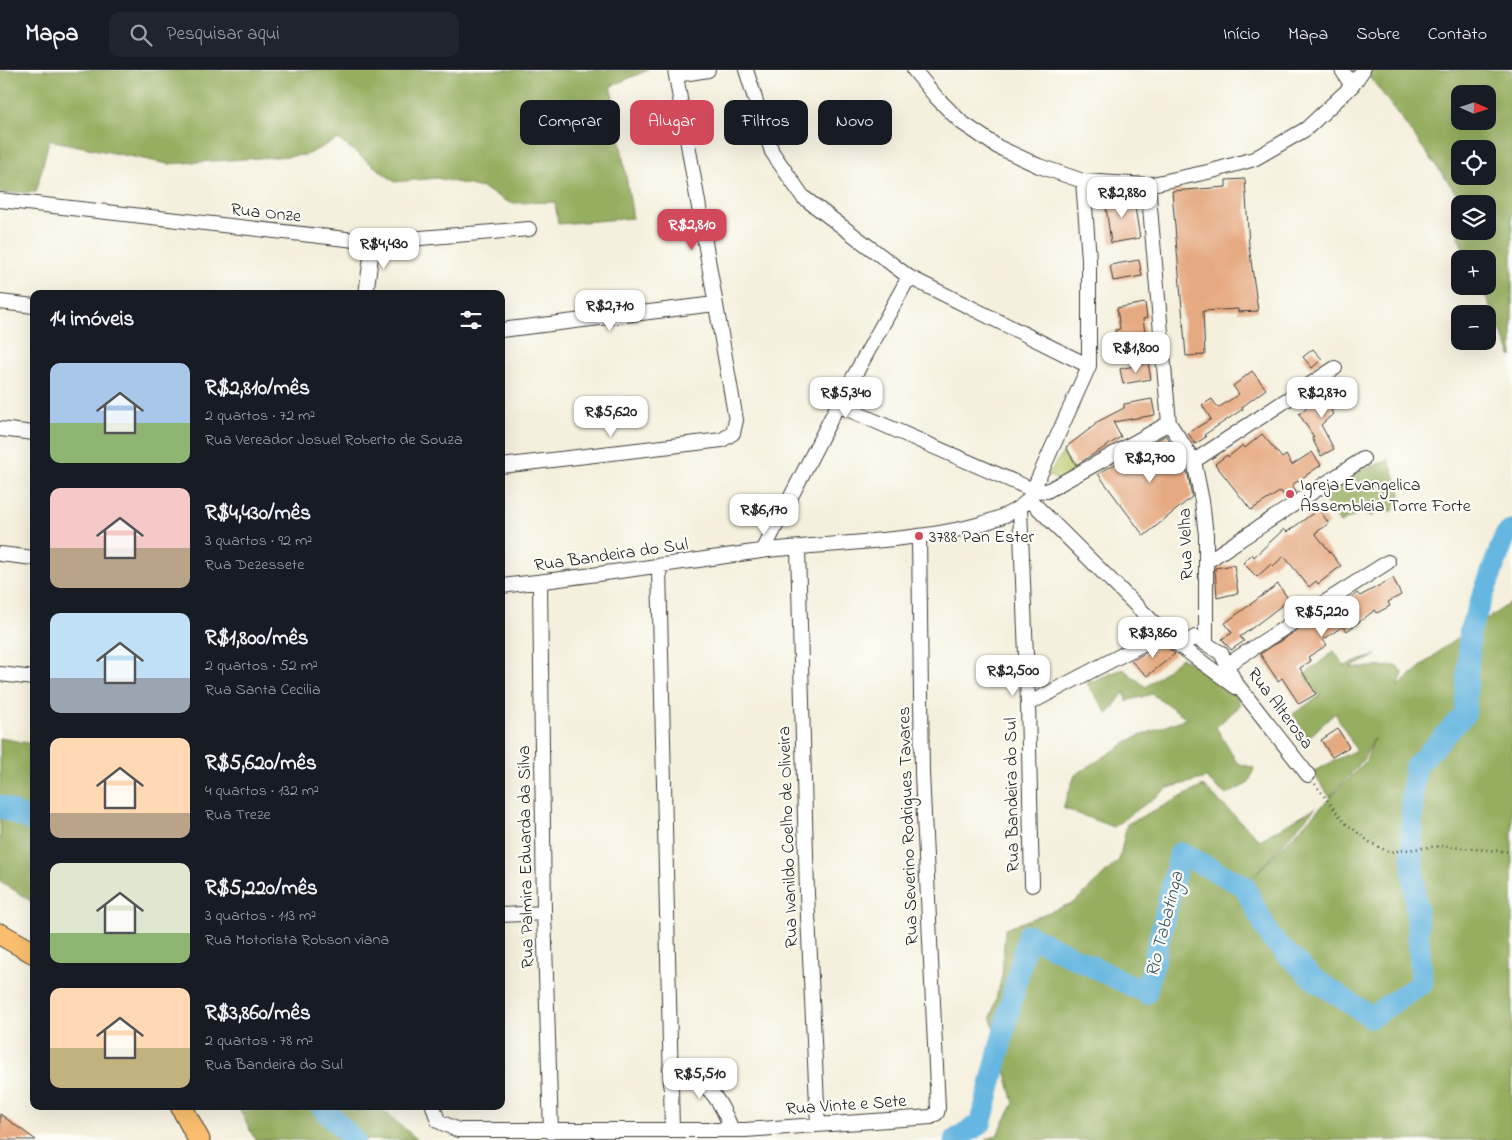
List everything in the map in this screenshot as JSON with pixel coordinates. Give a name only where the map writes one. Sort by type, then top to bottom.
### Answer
[{"type":"main road","points":[[0,934],[30,951]]},
{"type":"main road","points":[[183,1110],[199,1140]]},
{"type":"street","points":[[505,466],[722,440],[733,433],[736,420],[675,72],[708,70]]},
{"type":"street","points":[[746,70],[772,152],[802,197],[909,277],[1089,366]]},
{"type":"street","points":[[914,70],[936,98],[961,122],[998,147],[1039,166],[1083,181],[1148,185],[1212,171],[1254,159],[1306,129],[1352,86],[1364,70]]},
{"type":"street","points":[[1342,70],[1352,86]]},
{"type":"street","points":[[1027,499],[1089,366],[1089,259],[1083,181]]},
{"type":"street","points":[[1027,499],[1047,491],[1169,423],[1148,185]]},
{"type":"street","name":"Rua Onze","points":[[0,200],[373,242],[529,229]]},
{"type":"street","points":[[367,290],[373,242]]},
{"type":"street","points":[[763,550],[838,405],[909,277]]},
{"type":"street","points":[[0,302],[30,306]]},
{"type":"street","points":[[505,330],[716,304]]},
{"type":"street","points":[[1194,461],[1335,368]]},
{"type":"street","points":[[838,405],[1027,499],[1164,634],[1241,690]]},
{"type":"street","name":"Rua Velha","points":[[1169,423],[1194,461],[1202,501],[1206,562],[1206,642]]},
{"type":"street","points":[[0,429],[30,433]]},
{"type":"street","points":[[1206,562],[1363,458]]},
{"type":"street","name":"Rua Bandeira do Sul","points":[[505,586],[659,567],[763,550],[919,536],[994,520],[1027,499]]},
{"type":"street","name":"Rua Bandeira do Sul","points":[[1027,499],[1028,704],[1032,885]]},
{"type":"street","name":"Rua Severino Rodrigues Tavares","points":[[919,536],[922,774],[938,1108],[936,1113]]},
{"type":"street","name":"Rua Ivanildo Coelho de Oliveira","points":[[798,548],[807,894],[818,1125]]},
{"type":"street","points":[[0,554],[30,558]]},
{"type":"street","points":[[1228,664],[1388,562]]},
{"type":"street","points":[[659,567],[672,1130]]},
{"type":"street","name":"Rua Palmira Eduarda da Silva","points":[[540,582],[544,913],[551,1132]]},
{"type":"street","name":"Rua Bandeira do Sul","points":[[1028,704],[1164,634]]},
{"type":"street","points":[[1180,646],[1195,637],[1206,642]]},
{"type":"street","name":"Rua Alterosa","points":[[1206,642],[1216,648],[1228,664],[1235,682],[1308,775]]},
{"type":"street","points":[[0,674],[30,678]]},
{"type":"street","points":[[505,915],[544,913]]},
{"type":"street","points":[[670,1069],[689,1074],[706,1085],[722,1104],[741,1133]]},
{"type":"street","name":"Rua Vinte e Sete","points":[[435,1110],[438,1120],[458,1130],[551,1132],[672,1130],[741,1133],[818,1125],[931,1117],[936,1113]]},
{"type":"path","points":[[1308,775],[1344,822],[1371,843],[1389,852],[1439,846],[1512,852]]},
{"type":"green space","points":[[0,70],[648,70],[611,86],[613,100],[520,100],[520,145],[620,145],[620,140],[633,218],[558,224],[555,202],[510,203],[483,188],[437,178],[395,182],[338,139],[306,155],[168,164],[49,140],[36,192],[0,193]]},
{"type":"green space","points":[[1365,70],[1512,70],[1512,357],[1496,320],[1496,305],[1489,305],[1485,295],[1496,295],[1496,250],[1464,250],[1459,240],[1496,240],[1496,195],[1458,195]]},
{"type":"green space","points":[[1063,453],[1074,470],[1060,481],[1048,475]]},
{"type":"green space","points":[[1389,460],[1401,493],[1393,511],[1373,510],[1374,517],[1361,512],[1340,523],[1319,493],[1342,477]]},
{"type":"green space","points":[[1512,602],[1512,1140],[986,1140],[997,1135],[1014,1103],[991,1018],[1002,976],[1005,929],[1075,902],[1119,860],[1127,824],[1203,786],[1260,840],[1316,807],[1254,876],[1366,761],[1374,738],[1363,760],[1330,797],[1312,772],[1356,750],[1335,713],[1308,738],[1293,714],[1320,696],[1304,675],[1334,651],[1344,666],[1377,655],[1350,668],[1397,666],[1403,674],[1397,687],[1443,648]]},
{"type":"green space","points":[[1181,658],[1195,665],[1238,697],[1240,706],[1216,727],[1237,763],[1254,768],[1249,783],[1226,795],[1206,778],[1168,788],[1113,827],[1063,808],[1075,775],[1134,738],[1187,718],[1152,694],[1127,701],[1124,692],[1108,714],[1087,683],[1123,669],[1146,687]]},
{"type":"green space","points":[[0,738],[30,743],[30,900],[0,881]]},
{"type":"green space","points":[[240,1110],[383,1110],[418,1140],[255,1140]]},
{"type":"building","points":[[1245,179],[1249,246],[1258,311],[1238,312],[1238,309],[1203,311],[1205,355],[1186,356],[1172,191],[1226,187],[1226,180]]},
{"type":"building","points":[[1133,195],[1140,238],[1111,243],[1105,200]]},
{"type":"building","points":[[1139,260],[1142,276],[1113,281],[1110,265]]},
{"type":"building","points":[[1145,303],[1147,318],[1143,319],[1146,340],[1118,346],[1115,330],[1120,329],[1117,308]]},
{"type":"building","points":[[1313,349],[1322,359],[1312,368],[1303,357]]},
{"type":"building","points":[[1148,363],[1151,379],[1123,384],[1120,369]]},
{"type":"building","points":[[1252,371],[1266,389],[1242,407],[1243,409],[1204,435],[1206,437],[1195,444],[1188,433],[1211,419],[1202,405],[1212,399],[1218,408],[1239,394],[1233,386]]},
{"type":"building","points":[[1337,387],[1346,398],[1331,411],[1333,414],[1321,425],[1334,449],[1321,456],[1312,438],[1314,437],[1299,414],[1319,397],[1322,400]]},
{"type":"building","points":[[1152,399],[1155,415],[1113,422],[1121,437],[1076,465],[1066,447],[1095,425],[1095,423],[1124,408],[1124,404]]},
{"type":"building","points":[[1262,434],[1282,458],[1286,455],[1292,465],[1312,452],[1321,465],[1292,485],[1296,492],[1286,499],[1281,491],[1251,510],[1215,464],[1227,455],[1228,457],[1243,445],[1245,448]]},
{"type":"building","points":[[1166,435],[1188,474],[1192,497],[1144,536],[1098,474]]},
{"type":"building","points":[[1319,509],[1329,524],[1315,533],[1341,566],[1318,584],[1316,581],[1309,587],[1284,556],[1273,566],[1271,564],[1257,577],[1243,563],[1252,554],[1254,557],[1284,529],[1287,532]]},
{"type":"building","points":[[1234,565],[1238,593],[1217,598],[1215,568]]},
{"type":"building","points":[[1393,578],[1401,595],[1388,602],[1390,606],[1377,613],[1375,610],[1347,631],[1343,626],[1323,640],[1327,645],[1308,657],[1311,661],[1300,668],[1316,694],[1299,704],[1282,678],[1278,681],[1260,654],[1327,611],[1330,615],[1357,593],[1360,596]]},
{"type":"building","points":[[1278,584],[1289,600],[1240,637],[1244,641],[1231,650],[1222,639],[1232,633],[1225,623]]},
{"type":"building","points":[[1163,643],[1175,654],[1147,676],[1131,661]]},
{"type":"building","points":[[1338,729],[1349,747],[1332,757],[1321,740]]},
{"type":"building","points":[[0,1114],[36,1140],[0,1140]]},
{"type":"waterway","name":"Rio Tabatinga","points":[[955,1140],[981,1123],[1028,935],[1146,993],[1180,853],[1244,886],[1271,938],[1311,977],[1371,1017],[1422,983],[1412,857],[1412,799],[1415,767],[1465,714],[1470,630],[1505,536],[1512,530]]},
{"type":"waterway","name":"Rio Tabatinga","points":[[0,806],[30,820]]},
{"type":"waterway","name":"Rio Tabatinga","points":[[325,1110],[354,1140]]},
{"type":"place","name":"Igreja Evangelica Assembleia Torre Forte","points":[[1290,494]]},
{"type":"place","name":"3788 Pan Ester","points":[[919,536]]}]
